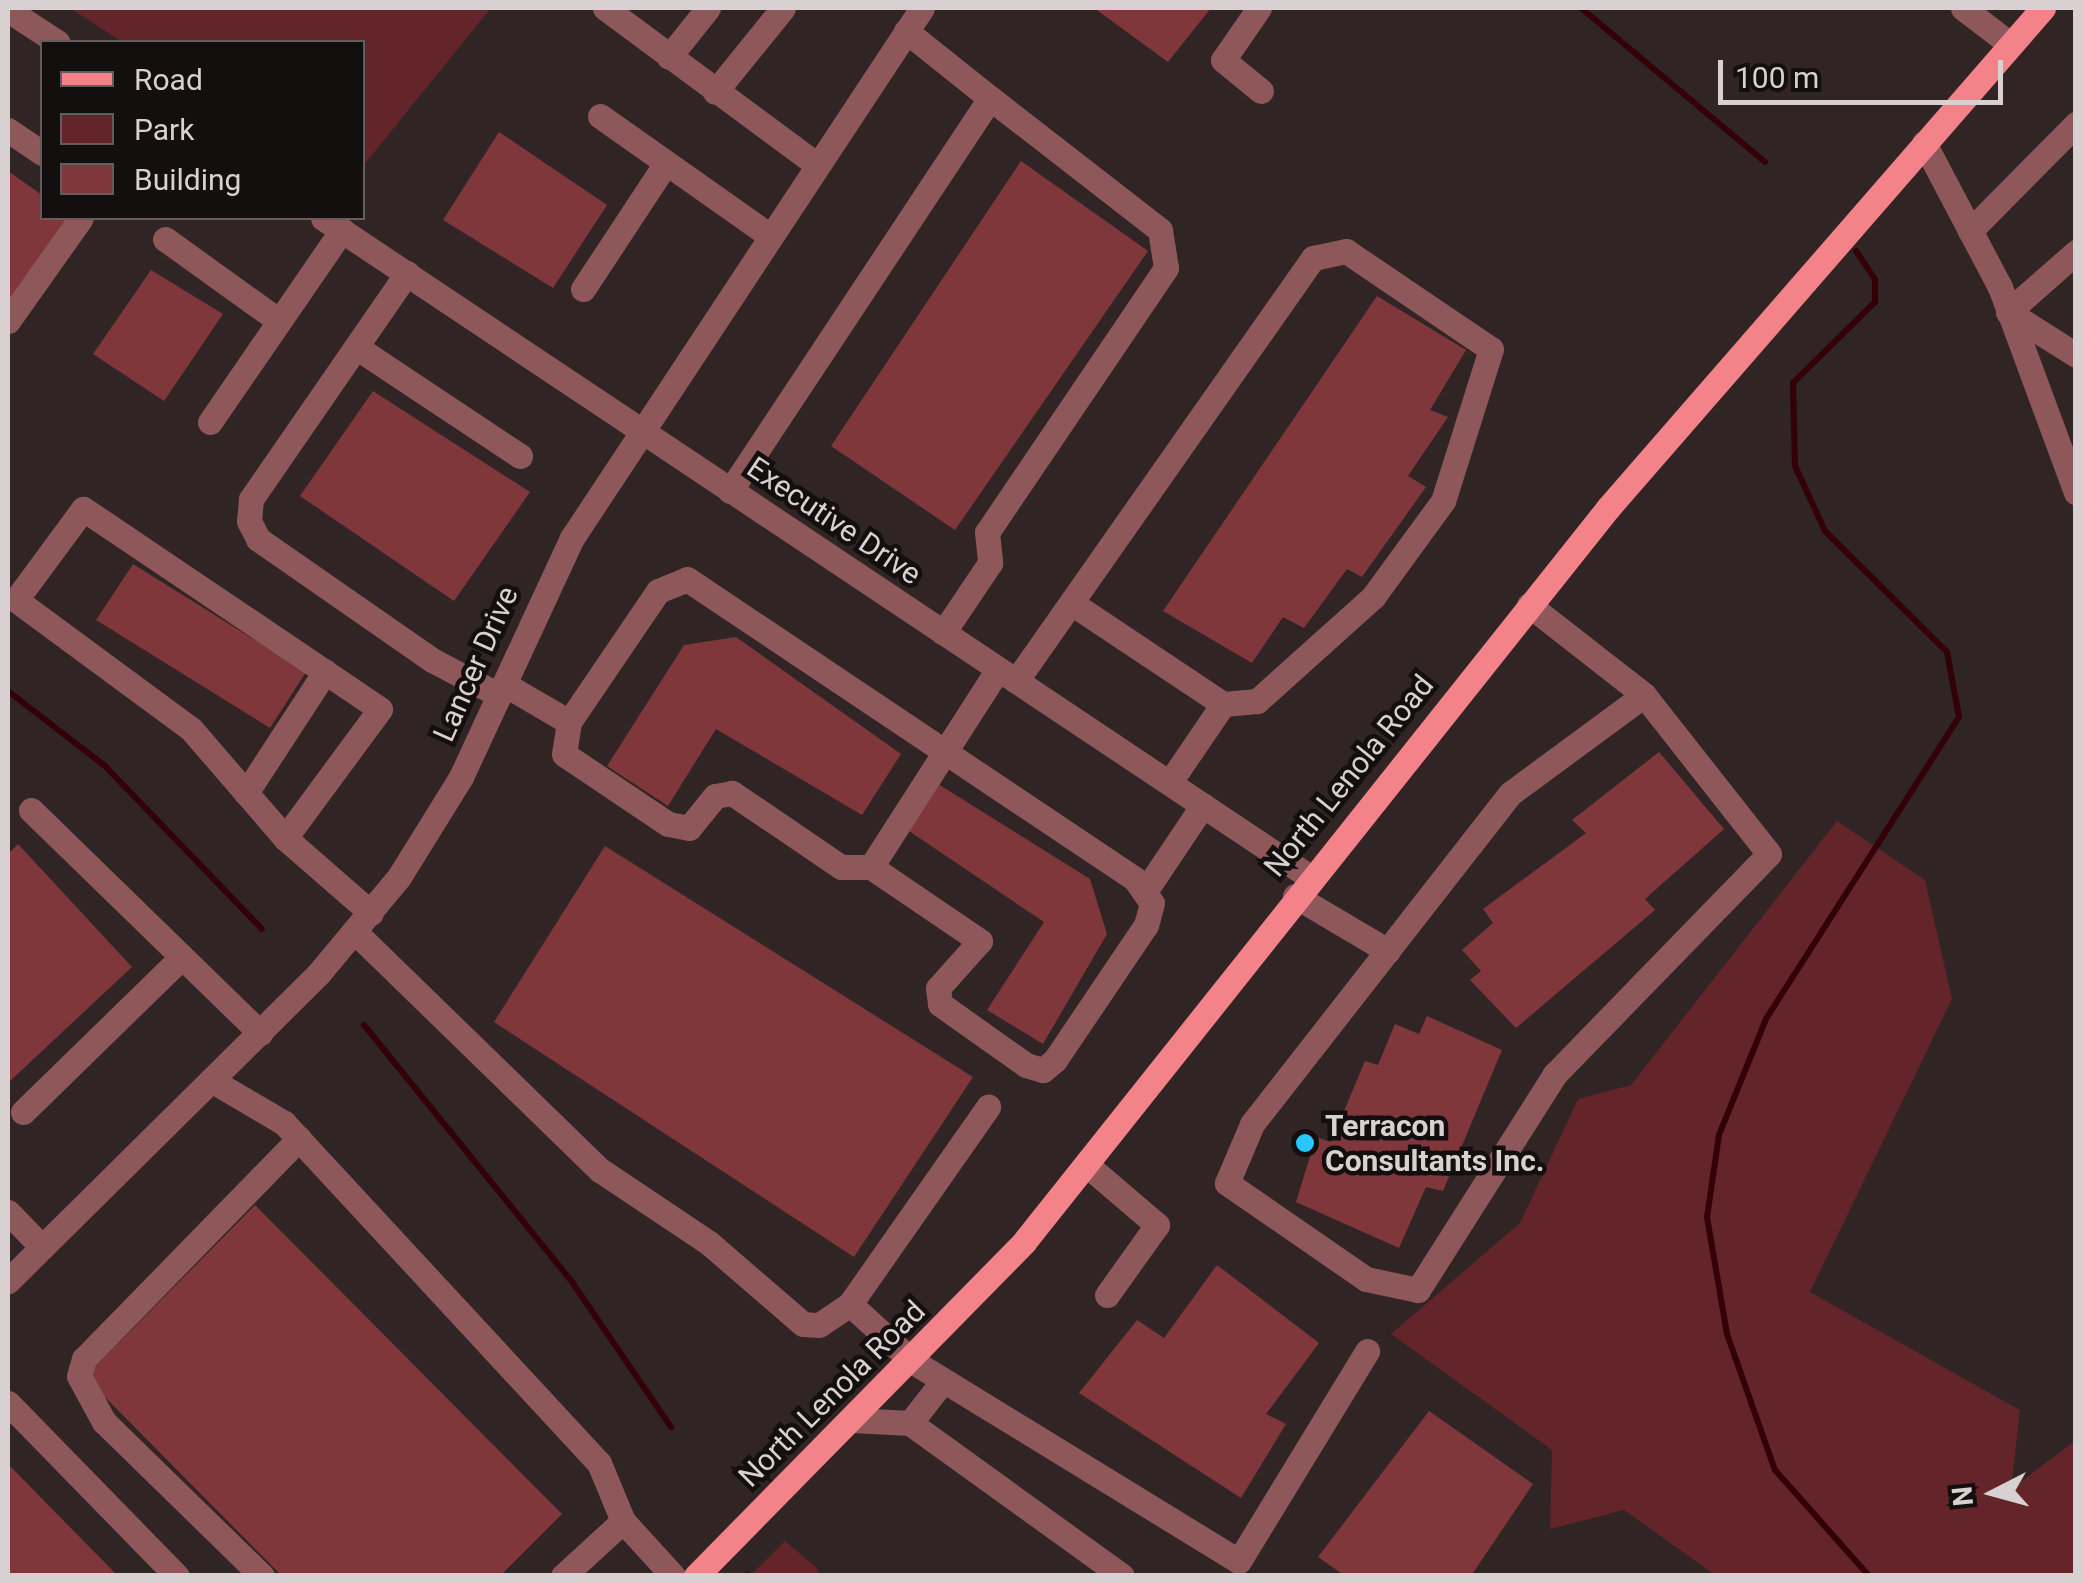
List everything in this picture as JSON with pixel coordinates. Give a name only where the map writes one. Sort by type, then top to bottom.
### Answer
[{"type":"main road","name":"North Lenola Road","points":[[696,1576],[912,1361],[1088,1166],[1302,886],[1530,605],[2043,8]]},
{"type":"street","points":[[605,8],[818,165]]},
{"type":"street","points":[[669,57],[708,8]]},
{"type":"street","points":[[715,92],[783,8]]},
{"type":"street","name":"Lancer Drive","points":[[8,1280],[260,1033],[363,923],[443,810],[558,562],[922,8]]},
{"type":"street","points":[[1259,8],[1223,60],[1261,91]]},
{"type":"street","points":[[1963,8],[2010,44]]},
{"type":"street","points":[[8,10],[55,40]]},
{"type":"street","points":[[906,30],[1160,230],[1166,268],[987,532],[990,563],[943,632]]},
{"type":"street","points":[[730,491],[990,98]]},
{"type":"street","points":[[600,116],[770,236]]},
{"type":"street","points":[[1970,231],[2076,124]]},
{"type":"street","points":[[8,130],[40,153]]},
{"type":"street","points":[[1924,143],[2008,312],[2076,492]]},
{"type":"street","points":[[583,289],[666,163]]},
{"type":"street","points":[[8,321],[80,220]]},
{"type":"street","points":[[210,422],[279,321],[332,224]]},
{"type":"street","name":"Executive Drive","points":[[332,224],[1170,782],[1388,951]]},
{"type":"street","points":[[165,239],[279,321]]},
{"type":"street","points":[[872,867],[943,753],[1007,675],[1074,604],[1313,258],[1346,251],[1491,349],[1443,500],[1373,597],[1256,702],[1223,704],[1074,604]]},
{"type":"street","points":[[2008,312],[2076,252]]},
{"type":"street","points":[[407,273],[252,499],[252,532],[432,660],[570,722]]},
{"type":"street","points":[[2008,312],[2076,356]]},
{"type":"street","points":[[356,348],[520,456]]},
{"type":"street","points":[[285,838],[380,709],[82,509],[16,600],[191,730],[285,838],[363,923],[600,1170],[709,1243],[803,1324],[819,1325],[850,1304],[988,1107]]},
{"type":"street","points":[[1146,890],[687,579],[658,591],[570,722],[564,754],[668,824],[690,828],[715,796],[732,793],[841,867],[872,867],[980,941],[938,988],[940,1004],[995,1048],[1044,1070],[1146,925],[1146,890],[1203,805]]},
{"type":"street","points":[[1530,605],[1644,694],[1769,854],[1555,1074],[1418,1290],[1366,1279],[1227,1184],[1252,1124],[1511,793],[1644,694]]},
{"type":"street","points":[[246,793],[326,672]]},
{"type":"street","points":[[1170,782],[1223,704]]},
{"type":"street","points":[[32,810],[260,1033]]},
{"type":"street","points":[[23,1112],[182,957]]},
{"type":"street","points":[[211,1080],[299,1139],[599,1463],[623,1521],[673,1576]]},
{"type":"street","points":[[262,1576],[104,1422],[79,1376],[84,1360],[299,1139]]},
{"type":"street","points":[[1088,1166],[1158,1225],[1107,1295]]},
{"type":"street","points":[[8,1212],[42,1246]]},
{"type":"street","points":[[850,1304],[912,1361],[1235,1559],[1256,1576]]},
{"type":"street","points":[[1235,1559],[1368,1351]]},
{"type":"street","points":[[910,1423],[943,1381]]},
{"type":"street","points":[[10,1411],[177,1576]]},
{"type":"street","points":[[852,1420],[910,1423],[1122,1576]]},
{"type":"street","points":[[563,1576],[623,1521]]},
{"type":"green space","points":[[70,8],[491,8],[365,164],[365,40],[119,40]]},
{"type":"green space","points":[[1837,821],[1925,880],[1952,999],[1810,1292],[2020,1410],[2011,1489],[2075,1441],[2075,1575],[1715,1575],[1624,1510],[1550,1529],[1552,1450],[1391,1334],[1520,1223],[1578,1099],[1631,1085]]},
{"type":"green space","points":[[785,1541],[816,1567],[820,1575],[751,1575]]},
{"type":"building","points":[[1094,8],[1211,8],[1168,62]]},
{"type":"building","points":[[499,132],[607,205],[553,288],[443,220]]},
{"type":"building","points":[[1021,161],[1148,251],[955,530],[831,446]]},
{"type":"building","points":[[8,171],[40,194],[40,220],[71,220],[8,302]]},
{"type":"building","points":[[151,270],[223,314],[164,401],[93,354]]},
{"type":"building","points":[[1377,296],[1466,350],[1430,410],[1448,417],[1408,476],[1426,487],[1362,577],[1347,569],[1304,628],[1283,617],[1252,663],[1163,611]]},
{"type":"building","points":[[373,391],[530,492],[454,601],[300,496]]},
{"type":"building","points":[[133,564],[306,672],[270,728],[96,620]]},
{"type":"building","points":[[736,637],[901,754],[862,815],[716,729],[668,806],[607,766],[684,645]]},
{"type":"building","points":[[1659,752],[1724,829],[1645,899],[1655,910],[1516,1028],[1470,980],[1481,971],[1462,950],[1493,923],[1483,909],[1586,833],[1572,820]]},
{"type":"building","points":[[938,784],[1090,879],[1107,934],[1043,1044],[987,1010],[1044,922],[909,831]]},
{"type":"building","points":[[18,844],[132,967],[9,1082],[8,854]]},
{"type":"building","points":[[605,846],[973,1077],[854,1257],[494,1022]]},
{"type":"building","points":[[1427,1016],[1502,1050],[1443,1191],[1426,1187],[1399,1248],[1296,1202],[1316,1137],[1331,1142],[1365,1061],[1378,1065],[1395,1024],[1419,1034]]},
{"type":"building","points":[[255,1205],[562,1514],[500,1576],[282,1576],[85,1377]]},
{"type":"building","points":[[1217,1265],[1319,1343],[1266,1414],[1286,1424],[1241,1498],[1079,1393],[1137,1320],[1164,1338]]},
{"type":"building","points":[[1429,1411],[1533,1484],[1471,1576],[1345,1576],[1318,1557]]},
{"type":"building","points":[[8,1464],[118,1576],[8,1576]]},
{"type":"waterway","points":[[1581,8],[1765,162]]},
{"type":"waterway","points":[[1856,251],[1875,279],[1875,302],[1793,383],[1795,466],[1825,531],[1947,652],[1959,717],[1766,1019],[1719,1135],[1707,1217],[1727,1334],[1775,1470],[1869,1576]]},
{"type":"waterway","points":[[8,691],[105,766],[262,929]]},
{"type":"waterway","points":[[364,1025],[572,1282],[671,1427]]},
{"type":"place","name":"Terracon Consultants Inc.","points":[[1305,1143]]}]
